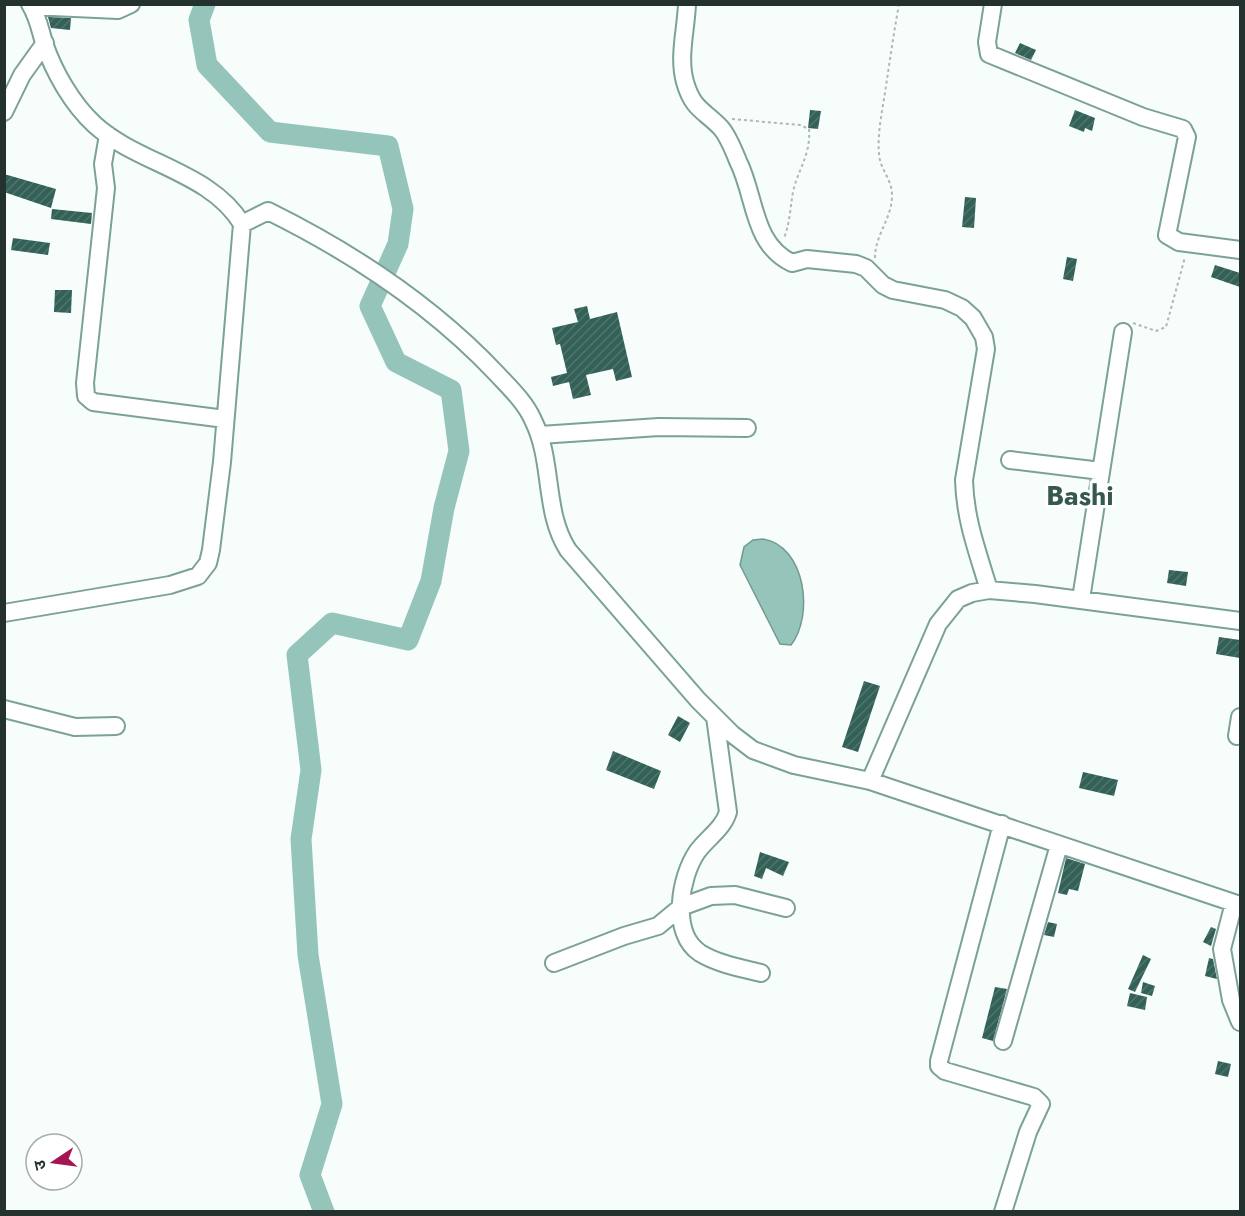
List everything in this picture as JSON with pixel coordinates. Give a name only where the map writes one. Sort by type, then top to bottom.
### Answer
[{"type":"street","points":[[31,5],[118,10],[131,4]]},
{"type":"street","points":[[687,4],[681,58],[685,83],[696,108],[723,130],[739,162],[761,233],[777,256],[792,263],[807,259],[856,264],[893,290],[953,303],[973,318],[984,337],[986,350],[964,480],[964,500],[972,539],[988,590]]},
{"type":"street","points":[[993,4],[987,42],[989,54],[1186,132],[1167,235],[1172,239],[1189,244],[1240,250]]},
{"type":"street","points":[[4,613],[170,585],[190,580],[204,571],[212,549],[242,224],[232,207],[204,187],[108,135],[84,114],[73,98],[45,43],[38,17],[31,5]]},
{"type":"street","points":[[4,112],[22,75],[45,43]]},
{"type":"street","points":[[108,135],[103,164],[106,188],[85,383],[86,396],[93,402],[225,419]]},
{"type":"street","points":[[242,224],[268,211],[304,229],[413,300],[476,351],[524,405],[540,435],[553,516],[560,538],[620,611],[715,717],[753,750],[772,759],[870,781],[1237,904],[1222,949],[1231,1000],[1240,1022]]},
{"type":"street","points":[[1081,599],[1123,332]]},
{"type":"street","points":[[540,435],[650,427],[747,428]]},
{"type":"street","points":[[1010,460],[1101,471]]},
{"type":"street","points":[[870,781],[938,624],[958,599],[988,590],[1081,599],[1240,621]]},
{"type":"street","points":[[4,709],[75,728],[116,726]]},
{"type":"street","points":[[715,717],[728,812],[726,820],[698,851],[688,867],[683,880],[681,907],[687,939],[699,952],[727,964],[761,973]]},
{"type":"street","points":[[1237,736],[1240,717]]},
{"type":"street","points":[[1002,824],[939,1066],[945,1071],[1034,1097],[1041,1104],[1028,1132],[1003,1212]]},
{"type":"street","points":[[1003,1041],[1059,845]]},
{"type":"street","points":[[554,963],[615,939],[658,926],[681,907],[701,899],[723,895],[786,908]]},
{"type":"path","points":[[875,276],[876,242],[887,221],[892,202],[891,185],[880,163],[879,147],[888,63],[899,4]]},
{"type":"path","points":[[711,120],[746,118],[800,125],[809,129],[803,169],[794,190],[790,223],[777,256]]},
{"type":"path","points":[[1123,332],[1128,324],[1133,323],[1160,331],[1166,327],[1189,244]]},
{"type":"shaded area","points":[[763,539],[777,544],[789,554],[802,584],[804,601],[802,617],[791,645],[780,644],[740,565],[744,547],[753,540]]},
{"type":"building","points":[[48,17],[71,18],[70,30],[51,28]]},
{"type":"building","points":[[1020,43],[1036,50],[1031,60],[1015,53]]},
{"type":"building","points":[[810,110],[821,111],[818,129],[808,128]]},
{"type":"building","points":[[1075,110],[1095,118],[1092,131],[1085,128],[1084,132],[1069,126]]},
{"type":"building","points":[[4,174],[56,189],[51,208],[4,192]]},
{"type":"building","points":[[965,197],[976,198],[974,228],[962,227]]},
{"type":"building","points":[[52,209],[92,213],[91,224],[51,219]]},
{"type":"building","points":[[13,238],[50,243],[48,255],[11,250]]},
{"type":"building","points":[[1067,257],[1077,259],[1073,281],[1063,279]]},
{"type":"building","points":[[1215,265],[1240,273],[1240,287],[1211,277]]},
{"type":"building","points":[[55,290],[72,290],[71,313],[54,312]]},
{"type":"building","points":[[587,306],[590,319],[617,312],[632,377],[616,381],[613,369],[586,375],[591,395],[573,399],[569,382],[553,386],[551,377],[567,373],[560,344],[556,345],[552,328],[578,322],[574,309]]},
{"type":"building","points":[[1169,570],[1188,572],[1186,586],[1167,583]]},
{"type":"building","points":[[1219,637],[1240,640],[1240,658],[1216,654]]},
{"type":"building","points":[[864,681],[880,686],[858,752],[842,747]]},
{"type":"building","points":[[678,716],[690,723],[680,742],[668,735]]},
{"type":"building","points":[[613,751],[661,771],[654,789],[606,770]]},
{"type":"building","points":[[1083,772],[1118,780],[1114,796],[1079,788]]},
{"type":"building","points":[[760,852],[789,862],[783,876],[766,868],[762,879],[754,876]]},
{"type":"building","points":[[1066,858],[1085,864],[1078,891],[1069,889],[1067,895],[1058,893]]},
{"type":"building","points":[[1048,922],[1057,924],[1054,937],[1044,935]]},
{"type":"building","points":[[1211,927],[1216,929],[1211,946],[1203,942]]},
{"type":"building","points":[[1143,955],[1151,959],[1135,992],[1128,989]]},
{"type":"building","points":[[1209,958],[1213,959],[1217,979],[1205,976]]},
{"type":"building","points":[[1143,982],[1155,986],[1152,996],[1141,993]]},
{"type":"building","points":[[995,987],[1007,989],[993,1041],[982,1038]]},
{"type":"building","points":[[1130,993],[1147,997],[1145,1010],[1127,1006]]},
{"type":"building","points":[[1218,1061],[1231,1064],[1228,1077],[1215,1074]]},
{"type":"waterway","points":[[205,4],[199,20],[207,65],[270,132],[388,146],[403,209],[398,244],[370,306],[396,362],[451,390],[459,451],[444,508],[431,581],[408,640],[332,623],[297,655],[311,770],[301,839],[308,955],[332,1104],[310,1175],[324,1212]]},
{"type":"district","name":"Bashi","points":[[1080,496]]}]
